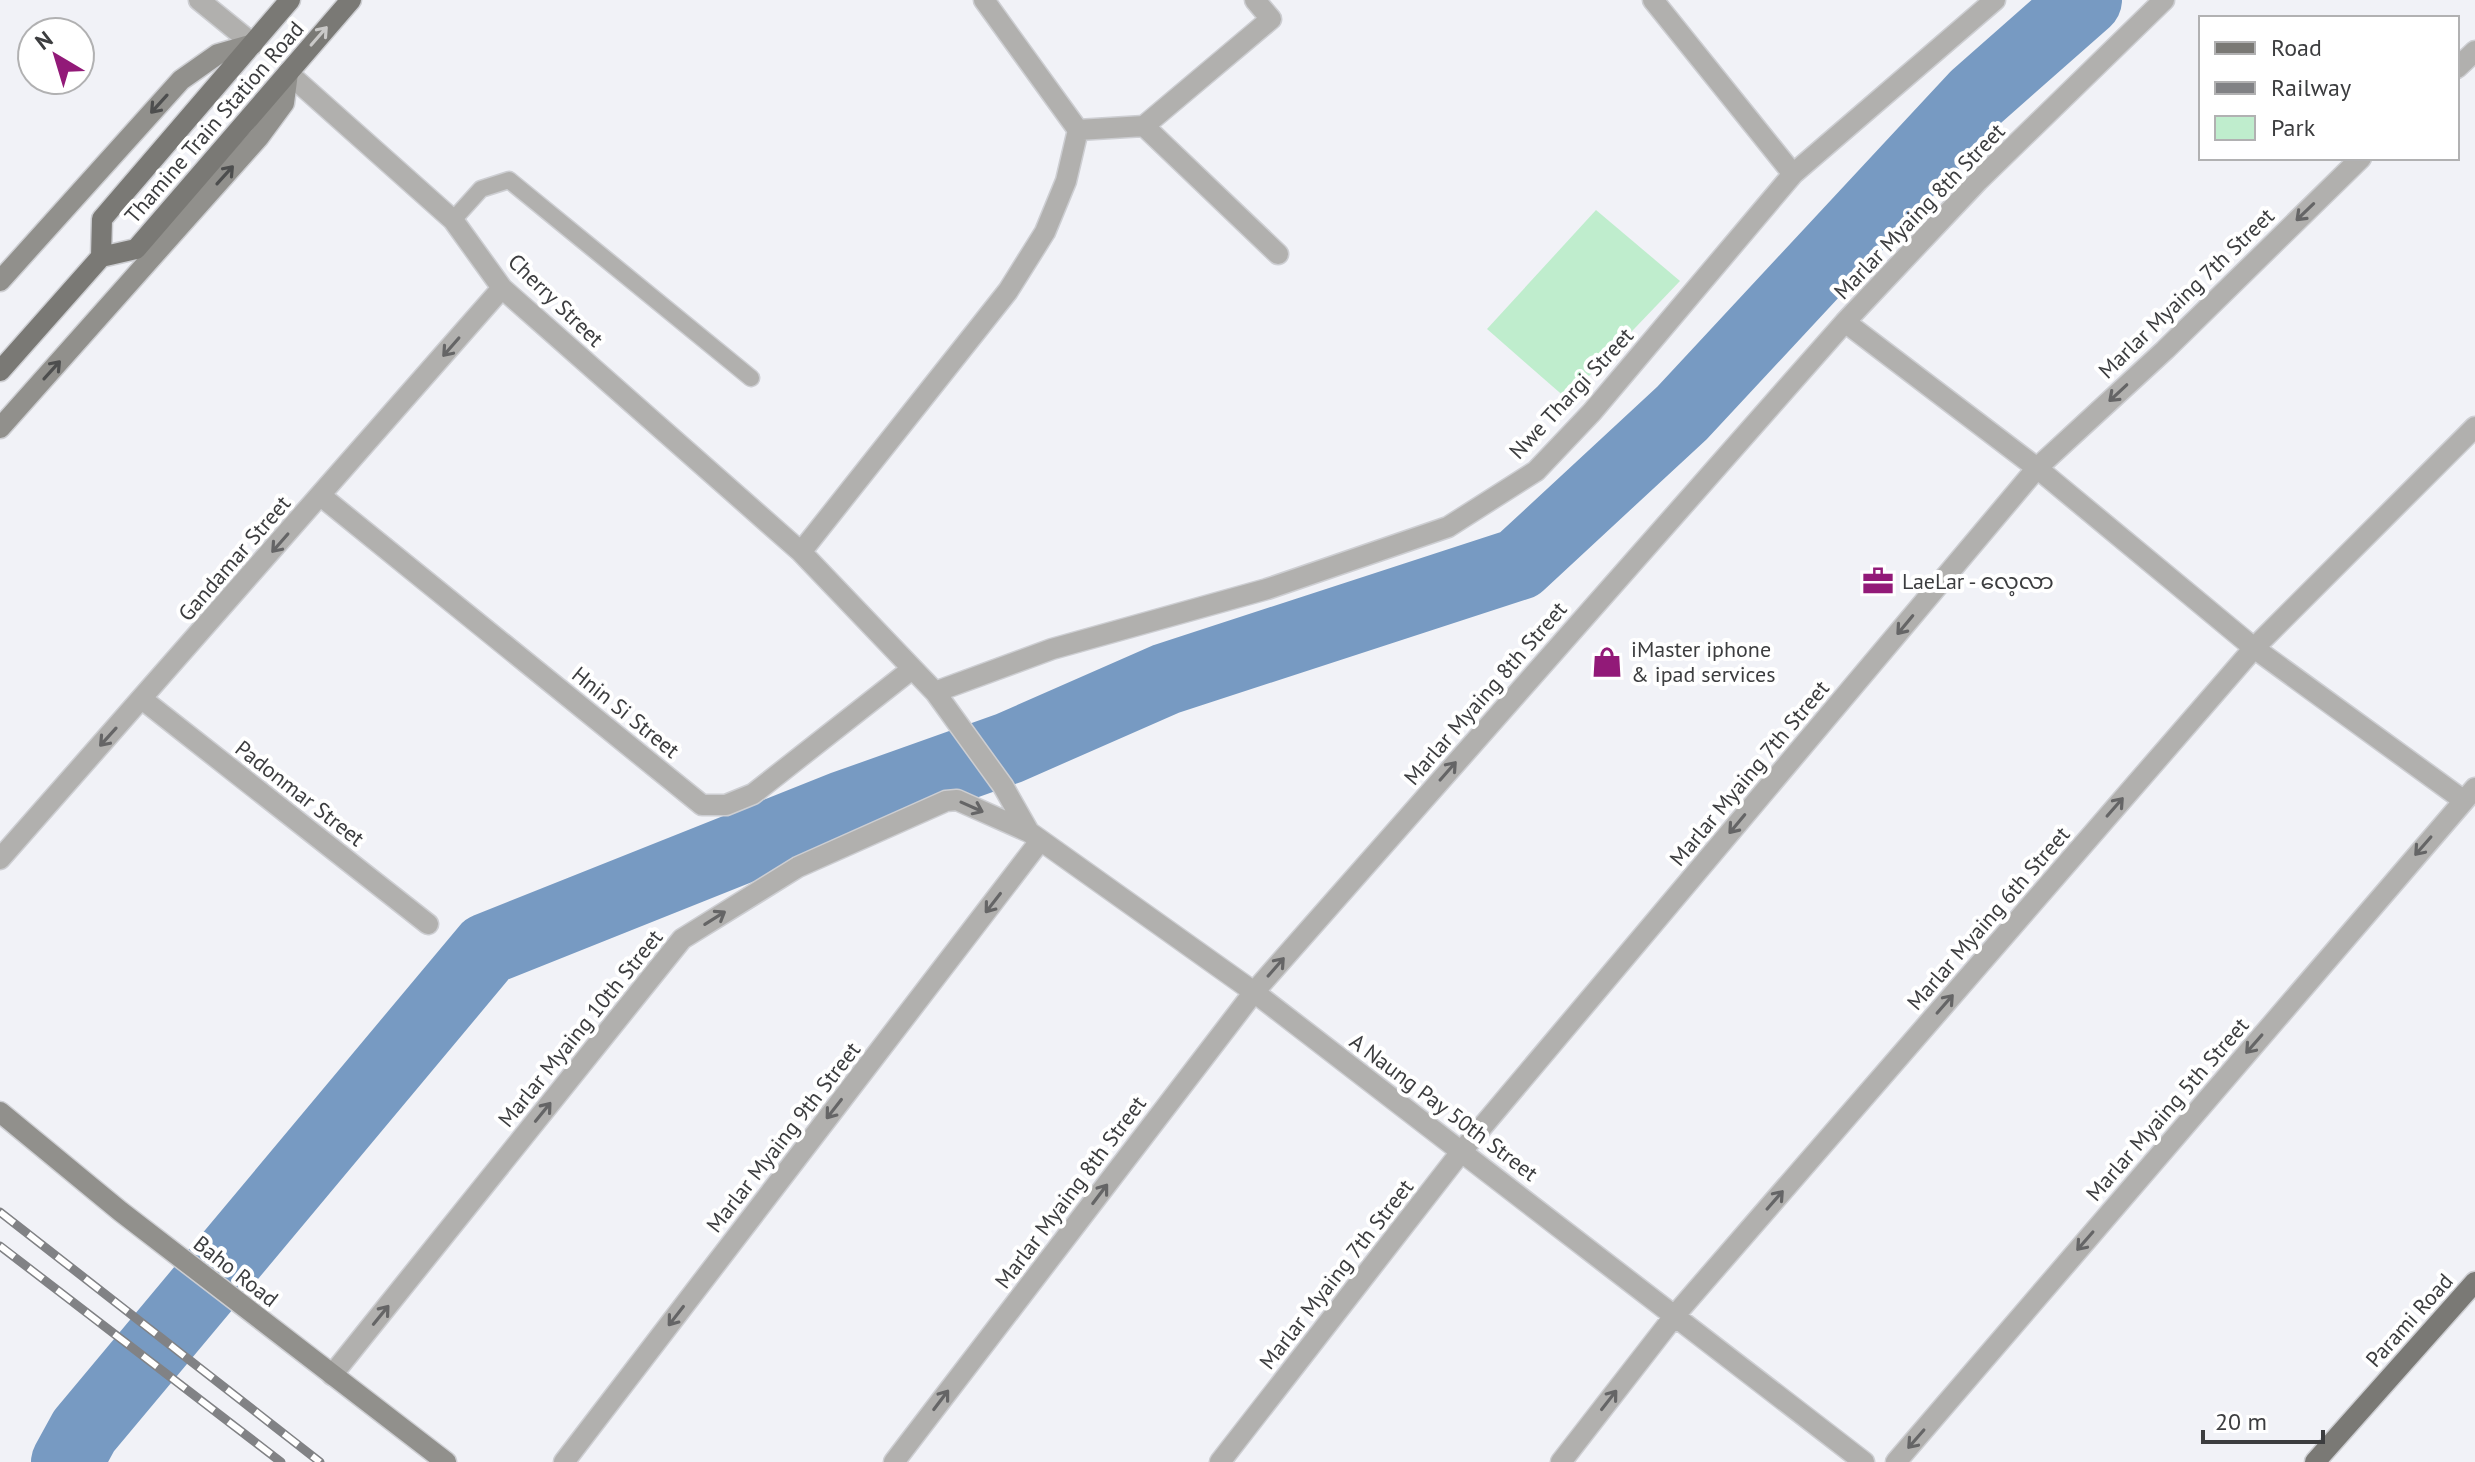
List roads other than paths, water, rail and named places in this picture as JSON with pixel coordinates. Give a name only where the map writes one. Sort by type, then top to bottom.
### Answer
[{"type":"main road","name":"Thamine Train Station Road","points":[[290,0],[102,219],[101,257],[136,249],[351,0]]},
{"type":"main road","points":[[0,281],[181,80],[218,54],[253,44]]},
{"type":"main road","points":[[0,428],[259,137],[284,103],[288,73]]},
{"type":"main road","points":[[0,371],[101,257]]},
{"type":"main road","name":"Baho Road","points":[[0,1112],[120,1211],[446,1462]]},
{"type":"main road","name":"Parami Road","points":[[2315,1462],[2475,1282]]},
{"type":"street","points":[[199,0],[253,44]]},
{"type":"street","points":[[1078,130],[1144,126],[1271,19],[1255,0]]},
{"type":"street","points":[[1653,0],[1793,174]]},
{"type":"street","name":"Marlar Myaing 8th Street","points":[[894,1462],[1254,992],[1845,322],[1978,181],[2164,0]]},
{"type":"street","points":[[801,552],[1008,291],[1045,232],[1066,181],[1078,130],[987,1]]},
{"type":"street","name":"Nwe Thargi Street","points":[[935,692],[1052,649],[1267,589],[1448,527],[1536,471],[1592,412],[1793,174],[1985,4]]},
{"type":"street","points":[[2459,66],[2475,51]]},
{"type":"street","name":"Cherry Street","points":[[288,73],[453,220],[502,288],[801,552],[935,692],[1003,786]]},
{"type":"street","points":[[1144,126],[1278,254]]},
{"type":"street","name":"Marlar Myaing 7th Street","points":[[1220,1462],[1461,1152],[2037,468],[2165,350],[2359,160]]},
{"type":"street","name":"Gandamar Street","points":[[0,859],[502,288]]},
{"type":"street","points":[[1845,322],[2037,468],[2254,648],[2471,799]]},
{"type":"street","name":"Marlar Myaing 6th Street","points":[[1561,1462],[1676,1314],[2254,648],[2475,427]]},
{"type":"street","name":"Hnin Si Street","points":[[321,496],[702,805],[726,805],[753,794],[912,669]]},
{"type":"street","name":"Padonmar Street","points":[[142,699],[428,924]]},
{"type":"street","name":"A Naung Pay 50th Street","points":[[1003,786],[1035,837],[1254,992],[1676,1314],[1864,1462]]},
{"type":"street","name":"Marlar Myaing 5th Street","points":[[1896,1462],[2471,799]]},
{"type":"street","name":"Marlar Myaing 10th Street","points":[[332,1375],[682,939],[798,867],[946,801],[957,800],[1035,837]]},
{"type":"street","name":"Marlar Myaing 9th Street","points":[[564,1462],[1035,837]]},
{"type":"lane","points":[[453,220],[481,189],[509,180],[751,378]]},
{"type":"waterway","points":[[67,1462],[84,1431],[487,949],[843,807],[1009,748],[1166,679],[1519,564],[1682,413],[1976,97],[2086,0]]},
{"type":"railway","points":[[0,1212],[320,1462]]},
{"type":"railway","points":[[0,1246],[281,1462]]},
{"type":"place","name":"LaeLar - လေ့လာ","points":[[1878,581]]},
{"type":"place","name":"iMaster iphone & ipad services","points":[[1607,662]]}]
